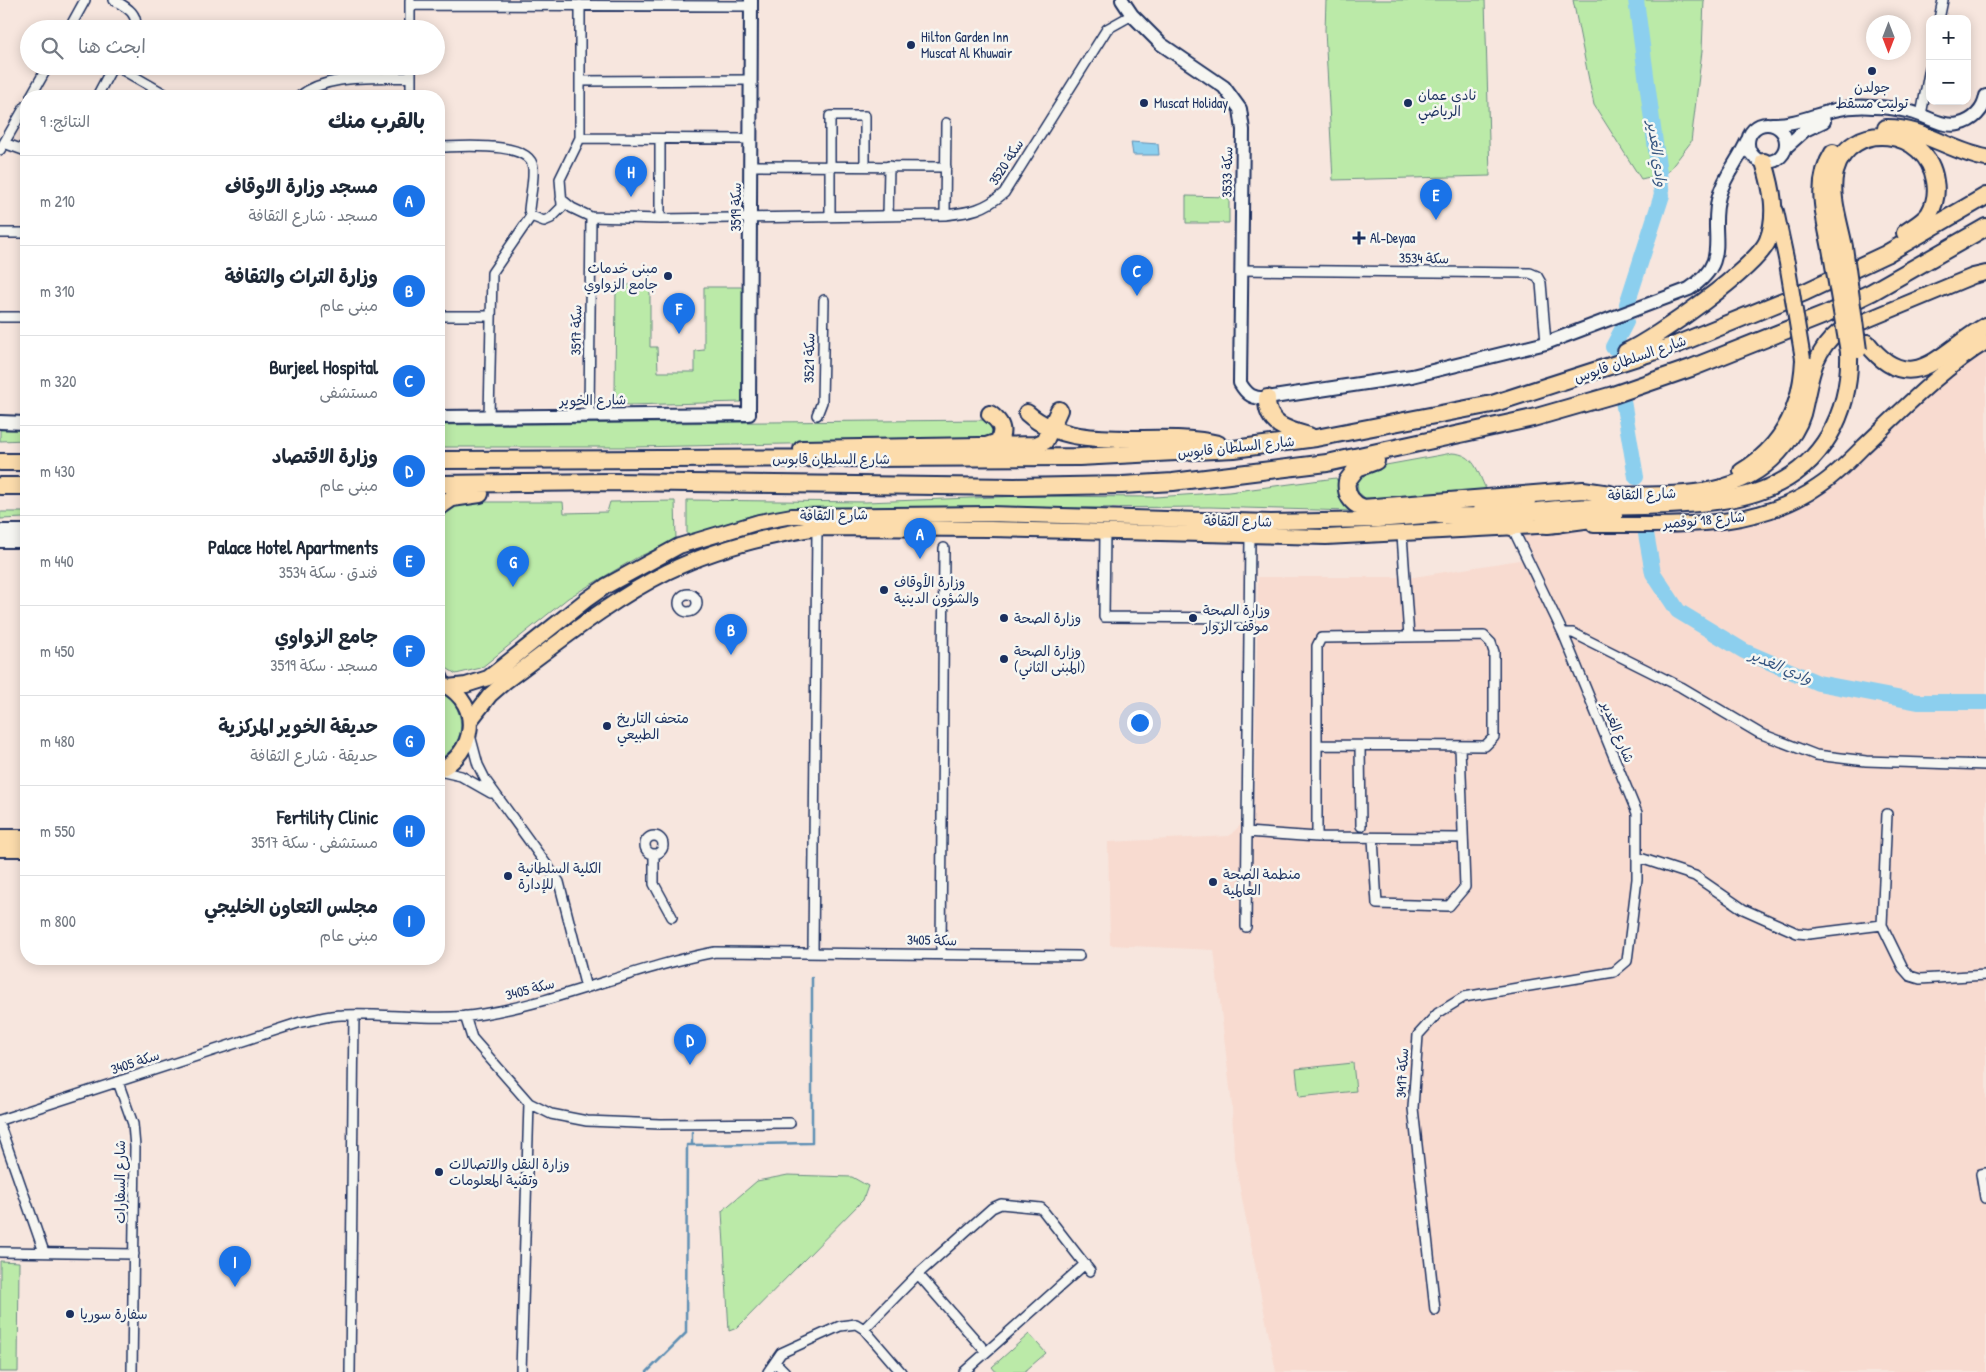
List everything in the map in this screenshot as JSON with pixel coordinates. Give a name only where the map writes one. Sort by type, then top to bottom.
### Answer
[{"type":"highway","points":[[1547,525],[1594,518],[1718,512],[1761,501],[1787,489],[1813,471],[1826,458],[1846,428],[1858,393],[1858,348],[1855,316],[1838,251],[1823,205],[1823,174],[1831,155],[1839,144],[1852,135],[1873,128],[1893,128],[1916,131],[1948,145],[1986,158]]},
{"type":"highway","points":[[1439,515],[1461,517],[1563,508],[1703,502],[1764,490],[1798,470],[1812,458],[1834,429],[1847,395],[1858,348],[1838,251],[1833,184],[1840,157],[1848,148],[1874,136],[1889,136],[1914,146],[1924,153],[1934,175],[1936,189],[1934,204],[1928,214],[1903,234],[1805,292]]},
{"type":"highway","points":[[1598,371],[1669,327],[1756,259],[1764,249],[1771,233],[1773,201],[1761,162]]},
{"type":"highway","name":"شارع السلطان قابوس","points":[[445,460],[1001,459],[1234,449],[1316,438],[1492,404],[1598,371],[1687,340],[1805,292],[1886,254],[1986,196]]},
{"type":"highway","name":"شارع السلطان قابوس","points":[[445,484],[611,482],[1015,487],[1122,485],[1173,482],[1326,463],[1403,448],[1533,418],[1613,395],[1765,340],[1827,314],[1872,292],[1986,228]]},
{"type":"highway","points":[[1858,348],[1886,364],[1896,367],[1921,368],[1934,363],[1986,326]]},
{"type":"highway","points":[[1267,398],[1268,411],[1275,423],[1286,430],[1316,438]]},
{"type":"highway","points":[[668,459],[826,448],[1036,445],[1045,441],[1052,430],[1059,410]]},
{"type":"highway","points":[[1027,413],[1052,430],[1087,437],[1199,440],[1234,449]]},
{"type":"highway","points":[[985,446],[998,442],[1002,436],[1002,428],[998,420],[990,414]]},
{"type":"highway","points":[[1403,448],[1391,456],[1363,465],[1353,471],[1347,486],[1349,496],[1355,504],[1368,509],[1583,490],[1610,494]]},
{"type":"highway","points":[[0,462],[20,462]]},
{"type":"highway","points":[[445,503],[461,495],[577,492],[611,482]]},
{"type":"highway","points":[[0,486],[20,486]]},
{"type":"highway","points":[[1512,527],[1513,520],[1518,516],[1551,513],[1563,508]]},
{"type":"main road","points":[[1663,493],[1716,483],[1736,474],[1763,455],[1785,429],[1795,409],[1801,389],[1803,359],[1787,263],[1773,201]]},
{"type":"main road","name":"شارع الثقافة","points":[[445,682],[466,685],[488,678],[600,590],[679,546],[768,520],[817,514],[918,514],[1271,522],[1341,521],[1474,512],[1531,500],[1610,494],[1710,491],[1734,484],[1756,473],[1779,453],[1797,428],[1802,416],[1815,361],[1831,338],[1838,332],[1982,273]]},
{"type":"main road","name":"شارع 18 نوفمبر","points":[[1512,527],[1718,522],[1757,515],[1783,506],[1808,494],[1831,477],[1932,384],[1967,354],[1986,342]]},
{"type":"main road","points":[[768,520],[807,521],[817,528],[823,520],[918,514]]},
{"type":"main road","name":"شارع الثقافة","points":[[445,766],[457,759],[468,741],[470,726],[490,695],[506,681],[618,600],[647,582],[684,564],[766,538],[817,528],[1105,531],[1326,537],[1402,535],[1512,527]]},
{"type":"main road","points":[[445,685],[463,701],[470,726]]},
{"type":"main road","points":[[0,837],[20,837]]},
{"type":"main road","points":[[0,849],[20,849]]},
{"type":"street","points":[[74,20],[85,0]]},
{"type":"street","points":[[114,0],[133,13],[135,20]]},
{"type":"street","name":"سكة 3533","points":[[1122,0],[1132,14],[1161,44],[1224,87],[1240,109],[1243,130],[1240,383],[1250,396],[1267,398]]},
{"type":"street","points":[[1940,15],[1943,0]]},
{"type":"street","points":[[410,20],[410,2],[580,5],[751,3]]},
{"type":"street","name":"سكة 3519","points":[[749,414],[751,3]]},
{"type":"street","points":[[564,204],[560,179],[580,138],[580,5]]},
{"type":"street","name":"سكة 3520","points":[[751,218],[830,215],[945,215],[975,212],[1004,193],[1107,29],[1132,14]]},
{"type":"street","points":[[34,90],[43,75]]},
{"type":"street","points":[[101,90],[110,75]]},
{"type":"street","points":[[131,75],[157,90]]},
{"type":"street","points":[[310,90],[320,84],[338,81],[411,77],[411,90]]},
{"type":"street","points":[[580,81],[751,80]]},
{"type":"street","points":[[1921,115],[1926,89]]},
{"type":"street","points":[[1267,398],[1412,376],[1546,343],[1688,289],[1701,279],[1711,266],[1718,246],[1716,212],[1719,194],[1750,132],[1758,126],[1791,124],[1834,110],[1859,107],[1897,109],[1921,115],[1944,124],[1961,124],[1971,120],[1980,111],[1986,96]]},
{"type":"street","points":[[20,115],[2,147],[20,150]]},
{"type":"street","points":[[1718,232],[1723,204],[1731,184],[1742,169],[1761,162],[1778,159],[1786,147],[1812,126],[1848,116],[1872,115],[1895,117],[1941,132],[1955,133],[1976,126],[1986,116]]},
{"type":"street","points":[[830,215],[830,116],[865,116],[865,166]]},
{"type":"street","points":[[945,215],[946,122]]},
{"type":"street","points":[[1772,124],[1784,133],[1786,147]]},
{"type":"street","points":[[580,138],[751,140]]},
{"type":"street","points":[[660,139],[660,218]]},
{"type":"street","points":[[1747,141],[1749,151],[1761,162]]},
{"type":"street","points":[[445,147],[508,148],[524,154],[531,160],[533,167],[529,210],[531,216]]},
{"type":"street","points":[[751,166],[946,167]]},
{"type":"street","points":[[888,215],[889,166]]},
{"type":"street","points":[[531,216],[544,221],[551,218],[564,204]]},
{"type":"street","points":[[564,204],[591,217],[751,218]]},
{"type":"street","points":[[489,417],[492,273],[531,216]]},
{"type":"street","name":"سكة 3517","points":[[589,414],[591,217]]},
{"type":"street","points":[[0,233],[20,233]]},
{"type":"street","name":"سكة 3534","points":[[1241,270],[1530,273],[1537,276],[1541,283],[1546,343]]},
{"type":"street","name":"سكة 3521","points":[[817,415],[822,402],[824,300]]},
{"type":"street","points":[[445,316],[491,316]]},
{"type":"street","points":[[0,317],[20,317]]},
{"type":"street","name":"شارع الخوير","points":[[445,417],[589,414],[749,414]]},
{"type":"street","points":[[0,422],[20,423]]},
{"type":"street","name":"شارع الغدير","points":[[1512,527],[1563,634],[1637,813],[1637,879],[1627,961]]},
{"type":"street","points":[[813,952],[817,528]]},
{"type":"street","points":[[0,532],[20,531]]},
{"type":"street","points":[[1105,531],[1104,617],[1250,618]]},
{"type":"street","points":[[1402,535],[1409,637]]},
{"type":"street","points":[[1246,927],[1250,536]]},
{"type":"street","points":[[0,541],[20,541]]},
{"type":"street","points":[[941,954],[944,548]]},
{"type":"street","points":[[1563,634],[1573,634],[1681,686],[1759,733],[1816,756],[1866,761],[1986,765]]},
{"type":"street","points":[[1317,745],[1485,746],[1494,737],[1494,652],[1491,643],[1484,636],[1321,638],[1317,646],[1317,745],[1317,837]]},
{"type":"street","points":[[470,726],[478,766],[496,796],[559,882],[586,988]]},
{"type":"street","points":[[1360,746],[1362,826]]},
{"type":"street","points":[[1373,838],[1376,904],[1450,906],[1466,887],[1462,838],[1460,747]]},
{"type":"street","points":[[445,772],[474,781],[496,796]]},
{"type":"street","points":[[1887,814],[1882,925],[1903,968],[1910,976],[1920,979],[1986,975]]},
{"type":"street","points":[[1247,832],[1317,837],[1462,838]]},
{"type":"street","points":[[654,854],[654,884],[672,917]]},
{"type":"street","points":[[1637,857],[1695,876],[1743,909],[1797,932],[1810,934],[1882,925]]},
{"type":"street","name":"سكة 3405","points":[[0,1120],[301,1022],[342,1014],[436,1018],[513,1009],[690,957],[715,952],[1079,956]]},
{"type":"street","name":"سكة 3417","points":[[1435,1310],[1413,1108],[1418,1035],[1438,1013],[1464,997],[1614,972],[1627,961]]},
{"type":"street","points":[[350,1372],[354,1015]]},
{"type":"street","points":[[465,1016],[472,1038],[529,1103],[551,1114],[587,1121],[660,1124],[790,1123]]},
{"type":"street","name":"شارع السفارات","points":[[118,1082],[133,1124],[135,1147],[132,1372]]},
{"type":"street","points":[[522,1372],[529,1103]]},
{"type":"street","points":[[0,1126],[44,1252]]},
{"type":"street","points":[[1985,1198],[1981,1174],[1986,1173]]},
{"type":"street","points":[[864,1329],[918,1274],[992,1208],[1001,1204],[1041,1208],[1088,1267],[964,1372]]},
{"type":"street","points":[[0,1252],[134,1254]]},
{"type":"street","points":[[918,1274],[986,1352]]},
{"type":"street","points":[[768,1372],[781,1353],[840,1326],[856,1324],[864,1329],[901,1372]]},
{"type":"street","points":[[775,1362],[785,1372]]},
{"type":"shaded area","points":[[1986,346],[1986,1372],[1276,1372],[1234,1158],[1232,1106],[1214,950],[1110,945],[1108,842],[1229,836],[1254,812],[1258,577],[1414,577],[1519,560],[1529,558],[1523,536],[1527,531],[1709,528],[1749,525],[1789,512],[1837,484],[1942,381]]},
{"type":"green space","name":"نادي عمان الرياضي","points":[[1326,0],[1485,0],[1490,176],[1333,180],[1325,30]]},
{"type":"green space","points":[[1573,0],[1704,0],[1702,51],[1691,142],[1667,173],[1641,179],[1594,105]]},
{"type":"green space","points":[[1186,196],[1229,197],[1229,223],[1186,223]]},
{"type":"green space","points":[[616,285],[650,285],[650,347],[657,347],[658,372],[695,372],[695,351],[704,350],[704,287],[746,287],[745,398],[741,402],[628,405],[622,403],[615,394]]},
{"type":"green space","points":[[989,420],[998,431],[989,440],[634,447],[445,447],[445,425]]},
{"type":"green space","points":[[0,430],[20,430],[20,440],[0,441]]},
{"type":"green space","points":[[1452,453],[1460,454],[1470,460],[1486,489],[1409,499],[1365,498],[1358,492],[1357,479],[1364,469]]},
{"type":"green space","points":[[1336,478],[1351,511],[1209,507],[785,510],[753,515],[687,537],[687,500],[866,502],[1023,496],[1155,497],[1229,492]]},
{"type":"green space","points":[[675,501],[676,540],[636,558],[568,598],[481,668],[456,674],[445,667],[446,506],[461,502],[563,502],[564,513],[607,512],[610,502]]},
{"type":"green space","points":[[0,512],[20,512],[20,518],[0,519]]},
{"type":"green space","points":[[445,694],[455,705],[461,724],[456,744],[445,755]]},
{"type":"green space","points":[[1353,1063],[1356,1091],[1299,1097],[1296,1069]]},
{"type":"green space","points":[[788,1175],[852,1177],[868,1186],[863,1200],[737,1328],[729,1331],[722,1211],[757,1181]]},
{"type":"green space","points":[[0,1261],[19,1262],[18,1372],[0,1372]]},
{"type":"green space","points":[[1029,1334],[1046,1353],[1024,1372],[996,1372],[992,1367]]},
{"type":"water","points":[[1131,142],[1158,144],[1159,155],[1133,155]]},
{"type":"waterway","name":"وادي الغدير","points":[[1627,304],[1662,195],[1636,0]]},
{"type":"waterway","name":"وادي الغدير","points":[[1613,347],[1626,322]]},
{"type":"waterway","name":"وادي الغدير","points":[[1622,395],[1636,477]]},
{"type":"waterway","name":"وادي الغدير","points":[[1645,528],[1653,573],[1678,611],[1744,651],[1818,683],[1918,702],[1986,702]]},
{"type":"waterway","points":[[692,1145],[812,1143],[812,978]]},
{"type":"waterway","points":[[647,1372],[686,1333],[687,1145],[692,1145],[692,1132]]},
{"type":"place","name":"Hilton Garden Inn Muscat Al Khuwair","points":[[911,45]]},
{"type":"place","name":"جولدن توليب مسقط","points":[[1872,71]]},
{"type":"place","name":"Muscat Holiday","points":[[1144,103]]},
{"type":"place","name":"نادي عمان الرياضي","points":[[1408,103]]},
{"type":"place","name":"Fertility Clinic","points":[[631,197]]},
{"type":"place","name":"Palace Hotel Apartments","points":[[1436,220]]},
{"type":"place","name":"Al-Deyaa","points":[[1359,238]]},
{"type":"place","name":"مبنى خدمات جامع الزواوي","points":[[668,276]]},
{"type":"place","name":"Burjeel Hospital","points":[[1137,296]]},
{"type":"place","name":"جامع الزواوي","points":[[679,334]]},
{"type":"place","name":"مسجد وزارة الاوقاف","points":[[920,559]]},
{"type":"place","name":"حديقة الخوير المركزية","points":[[513,587]]},
{"type":"place","name":"وزارة الأوقاف والشؤون الدينية","points":[[884,590]]},
{"type":"place","name":"وزارة الصحة","points":[[1004,618]]},
{"type":"place","name":"وزارة الصحة موقف الزوار","points":[[1193,618]]},
{"type":"place","name":"وزارة التراث والثقافة","points":[[731,655]]},
{"type":"place","name":"وزارة الصحة (المبنى الثاني)","points":[[1004,659]]},
{"type":"place","name":"متحف التاريخ الطبيعي","points":[[607,726]]},
{"type":"place","name":"الكلية السلطانية للإدارة","points":[[508,876]]},
{"type":"place","name":"منطمة الصحة العالمية","points":[[1213,882]]},
{"type":"place","name":"وزارة الاقتصاد","points":[[690,1065]]},
{"type":"place","name":"وزارة النقل والاتصالات وتقنية المعلومات","points":[[439,1172]]},
{"type":"place","name":"مجلس التعاون الخليجي","points":[[235,1287]]},
{"type":"place","name":"سفارة سوريا","points":[[70,1314]]}]
